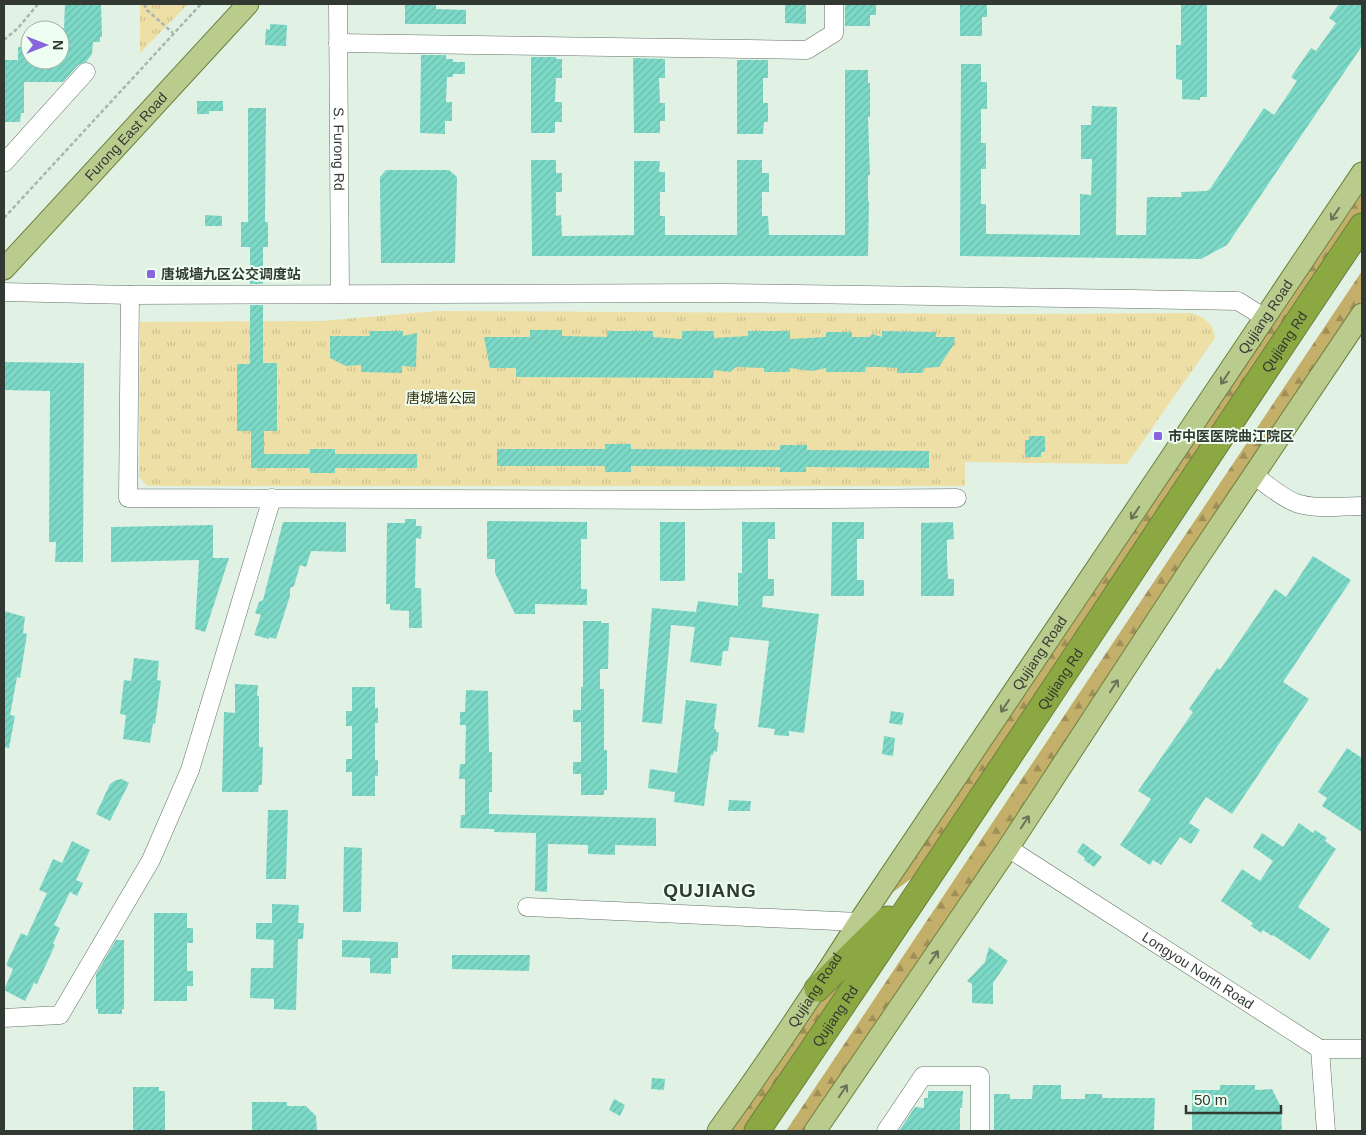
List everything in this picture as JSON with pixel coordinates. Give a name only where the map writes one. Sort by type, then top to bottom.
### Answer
[{"type":"highway","name":"Qujiang Rd","points":[[757,1131],[927,880],[1362,226]]},
{"type":"highway","name":"Qujiang Rd","points":[[774,1131],[1362,253]]},
{"type":"highway","points":[[817,988],[927,880]]},
{"type":"main road","name":"Furong East Road","points":[[4,250],[229,4]]},
{"type":"main road","name":"Furong East Road","points":[[4,269],[248,4]]},
{"type":"main road","name":"Qujiang Road","points":[[718,1131],[760,1073],[859,922],[1362,173]]},
{"type":"main road","points":[[815,1131],[1008,848],[1186,576],[1362,314]]},
{"type":"street","name":"S. Furong Rd","points":[[338,4],[340,294]]},
{"type":"street","points":[[338,43],[807,50],[834,33],[834,4]]},
{"type":"street","points":[[4,163],[86,72]]},
{"type":"street","points":[[4,292],[130,295],[724,293],[1132,299],[1238,302],[1265,318]]},
{"type":"street","points":[[130,295],[128,498],[699,500],[957,498]]},
{"type":"street","points":[[1254,475],[1296,503],[1310,506],[1362,506]]},
{"type":"street","points":[[4,1018],[60,1015],[151,860],[190,770],[272,498]]},
{"type":"street","name":"Longyou North Road","points":[[1008,848],[1320,1049]]},
{"type":"street","points":[[527,907],[859,922]]},
{"type":"street","points":[[1326,1131],[1320,1049],[1362,1049]]},
{"type":"street","points":[[886,1131],[923,1076],[980,1076],[980,1131]]},
{"type":"path","points":[[4,40],[18,28],[38,4]]},
{"type":"path","points":[[144,4],[147,10],[173,33]]},
{"type":"path","points":[[4,218],[201,4]]},
{"type":"green space","points":[[140,4],[188,4],[140,53]]},
{"type":"green space","points":[[1362,193],[1362,213],[923,870],[889,895]]},
{"type":"green space","points":[[1362,271],[1362,300],[806,1131],[786,1131]]},
{"type":"green space","name":"唐城墙公园","points":[[437,311],[1191,313],[1208,321],[1213,328],[1215,338],[1127,464],[965,462],[965,486],[147,486],[139,477],[140,322],[322,321]]},
{"type":"green space","points":[[871,944],[749,1131],[729,1131],[823,993]]},
{"type":"building","points":[[65,4],[101,4],[102,37],[100,37],[100,42],[93,42],[92,54],[86,62],[78,65],[63,82],[24,82],[24,113],[21,113],[20,122],[4,122],[4,60],[18,60],[18,47],[20,47],[20,70],[70,70],[70,20],[64,20]]},
{"type":"building","points":[[405,4],[436,4],[436,9],[466,10],[466,24],[405,24]]},
{"type":"building","points":[[785,4],[806,4],[806,24],[785,23]]},
{"type":"building","points":[[845,4],[876,4],[876,15],[870,15],[870,26],[845,26]]},
{"type":"building","points":[[960,4],[987,4],[987,17],[982,17],[982,36],[960,36]]},
{"type":"building","points":[[1181,4],[1207,4],[1207,97],[1200,97],[1200,100],[1182,99],[1182,80],[1176,79],[1176,45],[1181,45]]},
{"type":"building","points":[[1339,4],[1362,4],[1362,46],[1227,245],[1201,259],[960,256],[961,64],[981,64],[981,82],[987,82],[987,109],[981,109],[981,143],[986,143],[986,169],[981,169],[981,204],[986,204],[986,234],[1080,235],[1080,194],[1091,195],[1092,159],[1081,159],[1081,125],[1091,125],[1092,106],[1117,107],[1116,235],[1146,235],[1147,197],[1182,197],[1181,192],[1206,191],[1210,189],[1264,108],[1274,115],[1297,81],[1291,77],[1311,48],[1316,51],[1336,23],[1329,18]]},
{"type":"building","points":[[270,24],[287,25],[286,46],[265,45],[266,29],[270,30]]},
{"type":"building","points":[[421,55],[446,55],[446,59],[453,59],[453,62],[465,62],[465,74],[453,74],[453,77],[447,77],[446,102],[452,102],[452,121],[445,121],[445,134],[420,133]]},
{"type":"building","points":[[531,57],[556,57],[556,59],[562,59],[562,78],[556,78],[555,102],[562,102],[562,122],[555,122],[555,133],[531,133]]},
{"type":"building","points":[[633,58],[665,59],[665,78],[659,78],[660,103],[665,103],[665,121],[660,121],[660,133],[634,133]]},
{"type":"building","points":[[737,60],[768,60],[768,78],[763,78],[763,103],[768,103],[768,122],[764,122],[763,134],[737,134]]},
{"type":"building","points":[[845,70],[868,70],[868,83],[870,83],[870,117],[868,117],[870,175],[868,175],[868,256],[532,256],[531,160],[556,160],[556,173],[562,173],[562,192],[556,192],[556,216],[561,215],[562,236],[634,235],[634,161],[660,161],[659,172],[665,172],[665,192],[660,192],[660,216],[665,216],[665,235],[737,235],[737,160],[762,160],[762,173],[769,173],[769,192],[762,192],[762,216],[768,216],[769,235],[845,235]]},
{"type":"building","points":[[197,101],[223,101],[223,111],[209,111],[209,114],[197,114]]},
{"type":"building","points":[[248,108],[266,108],[265,222],[268,222],[268,247],[263,247],[263,284],[250,284],[250,247],[241,247],[241,222],[248,222]]},
{"type":"building","points":[[386,170],[449,170],[457,177],[455,263],[381,263],[380,177]]},
{"type":"building","points":[[205,215],[222,216],[222,226],[205,226]]},
{"type":"building","points":[[250,305],[263,305],[263,363],[277,363],[277,431],[264,431],[264,454],[310,454],[310,449],[335,449],[335,454],[417,454],[417,468],[335,468],[335,473],[310,473],[310,468],[251,468],[251,431],[237,431],[237,364],[250,364]]},
{"type":"building","points":[[530,330],[562,330],[562,336],[607,337],[607,331],[653,331],[653,337],[682,339],[682,331],[714,331],[714,338],[748,336],[748,331],[790,331],[790,339],[826,337],[826,332],[852,332],[852,337],[870,337],[872,334],[882,337],[882,331],[936,332],[936,337],[955,337],[954,344],[939,367],[923,368],[923,373],[897,373],[897,368],[880,367],[866,367],[865,372],[826,372],[826,368],[812,371],[790,368],[790,372],[764,372],[764,368],[736,367],[730,372],[714,370],[713,378],[516,377],[516,368],[490,368],[484,337],[530,337]]},
{"type":"building","points":[[370,331],[403,331],[403,336],[417,333],[416,367],[402,366],[402,373],[361,372],[361,365],[346,366],[330,358],[330,336],[370,336]]},
{"type":"building","points":[[4,362],[84,363],[83,562],[55,562],[56,542],[49,542],[50,391],[4,390]]},
{"type":"building","points":[[1029,436],[1045,436],[1045,452],[1041,452],[1041,457],[1025,457],[1025,440],[1029,440]]},
{"type":"building","points":[[605,444],[631,444],[631,449],[780,450],[780,445],[807,445],[807,450],[929,451],[929,468],[806,467],[806,472],[780,472],[780,467],[631,466],[631,472],[605,472],[605,466],[497,466],[497,449],[605,449]]},
{"type":"building","points":[[405,519],[416,519],[416,526],[422,526],[421,539],[416,538],[415,588],[421,588],[422,628],[409,628],[409,611],[390,610],[390,604],[386,604],[387,523],[405,523]]},
{"type":"building","points":[[487,521],[587,522],[587,539],[581,539],[581,589],[587,589],[587,605],[535,604],[535,614],[515,614],[495,573],[495,559],[487,559]]},
{"type":"building","points":[[283,522],[346,522],[346,552],[311,551],[306,567],[300,565],[294,586],[290,588],[290,596],[276,639],[269,637],[269,639],[254,635],[261,615],[255,613],[259,602],[263,600]]},
{"type":"building","points":[[660,522],[685,522],[685,581],[660,581]]},
{"type":"building","points":[[742,522],[775,522],[775,539],[768,539],[768,579],[774,579],[774,596],[763,596],[762,607],[819,614],[804,733],[789,731],[789,736],[774,735],[775,729],[758,727],[769,641],[730,637],[728,651],[723,651],[721,666],[690,662],[695,627],[671,625],[662,724],[642,722],[652,608],[696,612],[698,601],[738,606],[738,573],[742,573]]},
{"type":"building","points":[[832,522],[864,522],[864,539],[857,539],[857,580],[864,580],[864,596],[831,596]]},
{"type":"building","points":[[953,522],[954,539],[947,540],[947,557],[948,579],[954,579],[954,596],[921,596],[921,523]]},
{"type":"building","points":[[213,525],[213,558],[229,558],[205,632],[195,629],[199,560],[111,562],[111,527]]},
{"type":"building","points":[[1313,556],[1351,580],[1283,682],[1309,699],[1232,814],[1206,797],[1189,823],[1200,830],[1191,844],[1180,837],[1161,865],[1153,860],[1150,865],[1120,845],[1151,799],[1138,791],[1193,712],[1189,709],[1217,668],[1220,670],[1275,589],[1286,597]]},
{"type":"building","points":[[4,611],[25,617],[23,633],[27,634],[20,678],[17,677],[10,715],[15,716],[9,748],[4,747]]},
{"type":"building","points":[[583,621],[609,623],[608,669],[600,669],[600,689],[604,689],[604,750],[607,750],[607,790],[604,790],[604,795],[581,795],[581,774],[573,774],[573,762],[581,762],[581,722],[573,722],[573,710],[581,710]]},
{"type":"building","points":[[134,658],[159,661],[157,680],[161,681],[155,724],[153,723],[150,743],[123,739],[126,715],[120,714],[124,680],[131,681]]},
{"type":"building","points":[[235,684],[258,685],[259,747],[263,747],[262,785],[259,785],[258,792],[222,792],[224,712],[235,713]]},
{"type":"building","points":[[352,687],[375,687],[375,708],[378,708],[378,723],[375,723],[375,760],[378,760],[378,776],[375,776],[375,796],[352,796],[352,772],[346,772],[346,759],[352,759],[352,726],[346,726],[346,711],[352,711]]},
{"type":"building","points":[[466,690],[488,691],[489,752],[492,752],[492,792],[489,792],[489,814],[656,818],[656,846],[615,845],[615,855],[588,854],[588,845],[548,844],[547,892],[535,891],[536,833],[494,832],[494,829],[460,828],[461,815],[465,815],[465,779],[459,779],[460,764],[465,764],[466,725],[460,725],[460,712],[465,712]]},
{"type":"building","points":[[686,700],[717,704],[714,729],[716,729],[716,732],[719,732],[717,752],[714,751],[713,755],[711,755],[704,806],[674,802],[675,792],[648,788],[650,769],[677,773]]},
{"type":"building","points":[[891,711],[904,713],[902,725],[889,723]]},
{"type":"building","points":[[884,736],[895,738],[893,756],[882,754]]},
{"type":"building","points":[[1347,748],[1362,758],[1362,832],[1322,806],[1327,798],[1318,792]]},
{"type":"building","points":[[122,779],[129,783],[110,821],[96,814],[110,784]]},
{"type":"building","points":[[729,800],[751,801],[750,811],[728,811]]},
{"type":"building","points":[[268,810],[288,810],[286,879],[266,879]]},
{"type":"building","points":[[1299,823],[1313,833],[1315,830],[1327,838],[1325,841],[1336,849],[1298,907],[1330,929],[1310,960],[1273,935],[1263,930],[1261,933],[1251,926],[1253,923],[1221,901],[1242,869],[1260,881],[1273,861],[1253,847],[1262,833],[1283,847]]},
{"type":"building","points":[[72,841],[90,850],[76,880],[83,883],[77,896],[70,892],[54,925],[60,928],[53,944],[55,945],[37,984],[34,983],[25,1001],[4,990],[13,969],[6,965],[21,933],[27,936],[47,893],[39,890],[53,859],[62,863]]},
{"type":"building","points":[[1083,843],[1102,857],[1094,867],[1077,852]]},
{"type":"building","points":[[344,847],[362,848],[361,912],[343,912]]},
{"type":"building","points":[[272,904],[299,905],[298,923],[304,923],[303,939],[298,939],[296,1010],[274,1009],[274,999],[250,998],[251,968],[273,968],[274,940],[256,939],[256,923],[272,923]]},
{"type":"building","points":[[154,913],[187,913],[187,928],[193,928],[193,943],[187,943],[187,971],[193,971],[193,986],[187,986],[187,1001],[154,1001]]},
{"type":"building","points":[[116,940],[124,940],[124,1009],[122,1009],[122,1014],[98,1014],[98,1009],[96,1009],[96,974]]},
{"type":"building","points":[[342,940],[398,942],[398,958],[391,958],[391,974],[370,973],[370,958],[342,957]]},
{"type":"building","points":[[989,947],[1008,961],[993,983],[993,1004],[972,1003],[972,984],[967,981],[985,962]]},
{"type":"building","points":[[452,955],[530,955],[529,971],[452,969]]},
{"type":"building","points":[[652,1078],[665,1079],[664,1090],[651,1089]]},
{"type":"building","points":[[1033,1085],[1061,1085],[1061,1099],[1085,1099],[1085,1094],[1102,1094],[1102,1098],[1155,1098],[1154,1131],[994,1131],[994,1094],[1010,1094],[1010,1099],[1032,1099]]},
{"type":"building","points":[[1220,1085],[1255,1085],[1255,1090],[1272,1089],[1281,1107],[1282,1131],[1192,1131],[1192,1090],[1220,1090]]},
{"type":"building","points":[[133,1087],[159,1087],[159,1091],[165,1091],[165,1131],[133,1131]]},
{"type":"building","points":[[928,1091],[963,1091],[962,1108],[960,1108],[960,1131],[899,1131],[915,1107],[924,1108],[924,1098],[928,1098]]},
{"type":"building","points":[[614,1099],[625,1105],[620,1116],[609,1110]]},
{"type":"building","points":[[252,1102],[287,1102],[287,1106],[306,1106],[316,1116],[317,1131],[252,1131]]},
{"type":"place","name":"唐城墙九区公交调度站","points":[[151,274]]},
{"type":"place","name":"市中医医院曲江院区","points":[[1158,436]]},
{"type":"district","name":"QUJIANG","points":[[710,890]]}]
